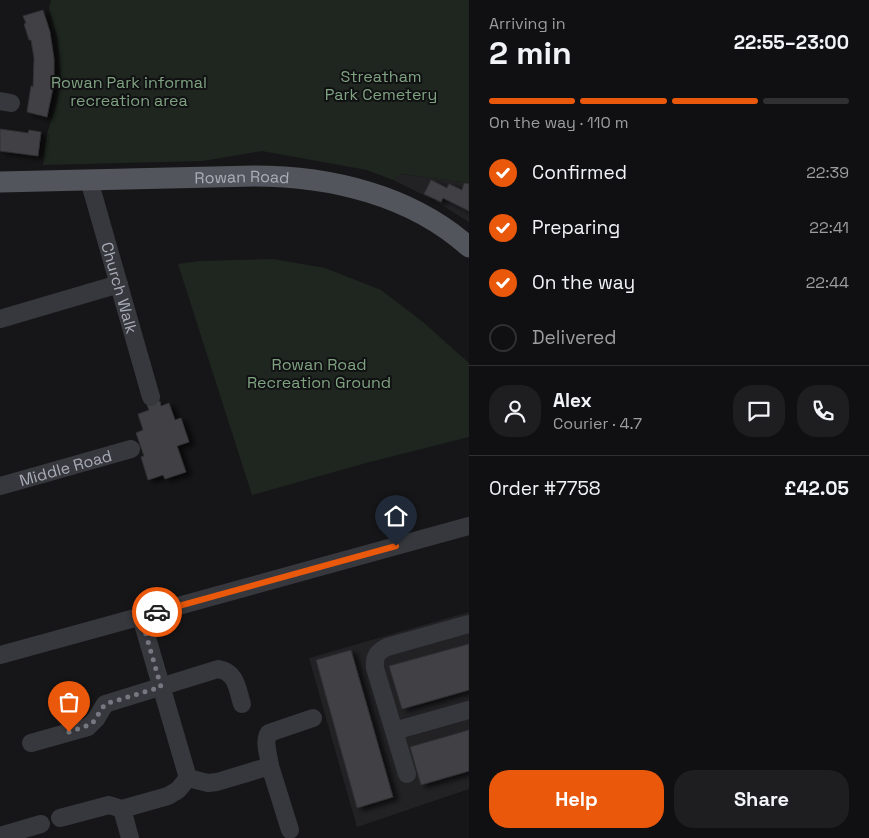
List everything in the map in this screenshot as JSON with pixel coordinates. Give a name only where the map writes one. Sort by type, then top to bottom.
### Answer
[{"type":"main road","name":"Rowan Road","points":[[0,182],[268,176],[338,184],[379,195],[419,212],[449,231],[469,247]]},
{"type":"street","name":"Church Walk","points":[[89,180],[150,397]]},
{"type":"street","points":[[0,319],[119,284]]},
{"type":"street","name":"Middle Road","points":[[0,486],[131,449]]},
{"type":"street","points":[[0,655],[469,526]]},
{"type":"street","points":[[141,617],[188,778]]},
{"type":"street","points":[[407,774],[374,660],[387,647],[469,624]]},
{"type":"street","points":[[31,743],[88,727],[96,720],[105,704],[218,669],[225,670],[234,677],[242,704]]},
{"type":"street","points":[[394,731],[469,710]]},
{"type":"street","points":[[290,830],[270,766],[266,737],[272,730],[313,718]]},
{"type":"street","points":[[188,778],[208,783],[217,782],[270,766]]},
{"type":"street","points":[[60,818],[109,805],[122,809],[168,796],[178,790],[188,778]]},
{"type":"street","points":[[122,809],[130,838]]},
{"type":"street","points":[[0,836],[42,824]]},
{"type":"shaded area","points":[[401,174],[469,183],[469,222],[432,199],[393,180]]},
{"type":"shaded area","points":[[469,612],[469,789],[357,827],[309,658]]},
{"type":"green space","name":"Streatham Park Cemetery","points":[[51,0],[469,0],[469,183],[401,174],[393,180],[367,170],[262,151],[203,161],[43,165],[47,134],[57,103],[61,79],[58,40],[49,8]]},
{"type":"green space","name":"Rowan Road Recreation Ground","points":[[273,259],[325,268],[381,290],[423,322],[469,363],[469,437],[252,495],[178,264],[200,261]]},
{"type":"building","points":[[43,10],[50,32],[54,59],[54,83],[47,117],[27,112],[31,86],[33,87],[34,58],[31,40],[29,40],[23,16]]},
{"type":"building","points":[[0,129],[28,133],[29,130],[41,132],[38,156],[0,151]]},
{"type":"building","points":[[431,180],[447,188],[449,184],[462,190],[464,183],[469,184],[469,211],[443,198],[441,202],[424,194]]},
{"type":"building","points":[[160,401],[161,406],[169,403],[175,420],[181,418],[189,442],[177,446],[186,472],[165,479],[163,475],[148,480],[141,457],[144,456],[136,433],[143,430],[138,414],[149,410],[147,405]]},
{"type":"building","points":[[469,644],[469,690],[402,709],[389,666]]},
{"type":"building","points":[[351,650],[393,797],[357,808],[316,660]]},
{"type":"building","points":[[469,730],[469,771],[421,785],[410,747]]},
{"type":"way so far","points":[[69,732],[88,727],[92,724],[105,704],[161,687],[141,617],[157,612]]},
{"type":"route","points":[[157,612],[396,546]]},
{"type":"park label","name":"Rowan Park informal recreation area","points":[[129,91]]}]
